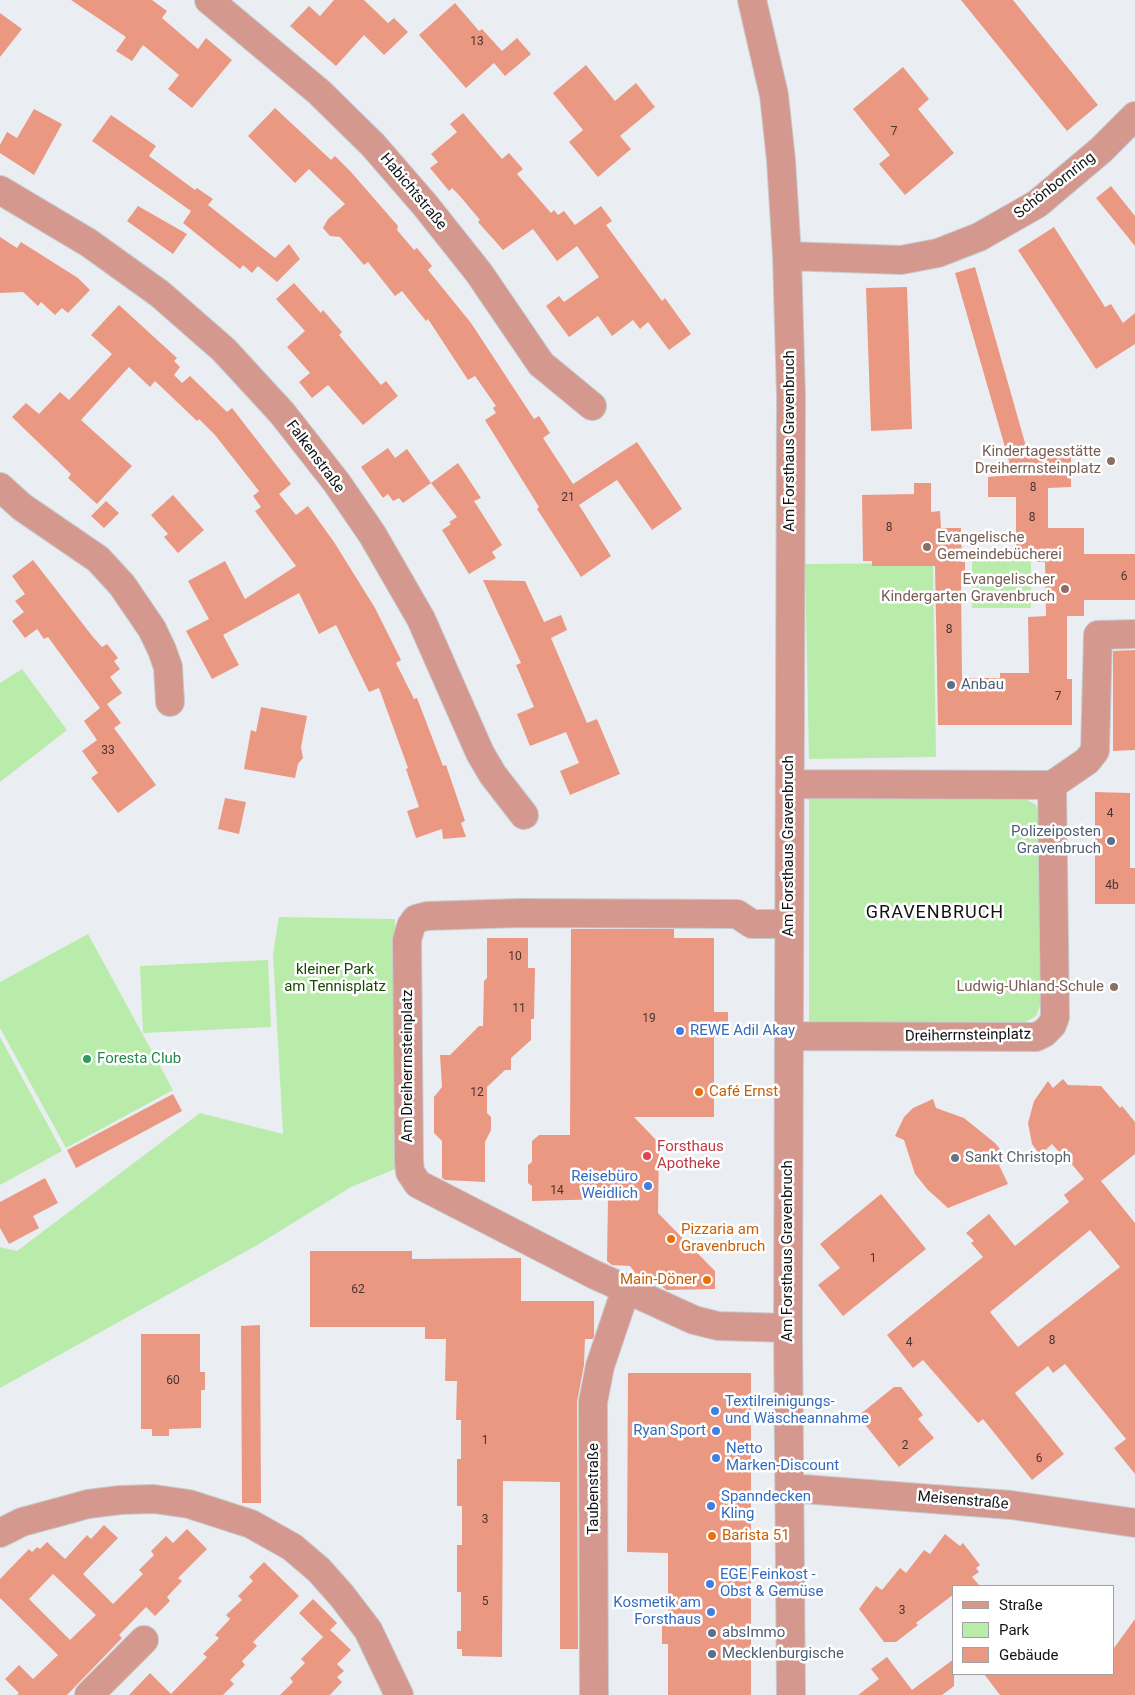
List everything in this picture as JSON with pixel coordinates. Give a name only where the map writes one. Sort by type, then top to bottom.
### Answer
[{"type":"street","name":"Habichtstraße","points":[[209,0],[319,92],[372,145],[425,205],[479,273],[541,364],[592,406]]},
{"type":"street","name":"Am Forsthaus Gravenbruch","points":[[752,0],[774,95],[787,256],[791,396],[788,924],[788,1328],[791,1695]]},
{"type":"street","name":"Schönbornring","points":[[787,256],[901,260],[938,253],[979,237],[1022,214],[1045,198],[1101,150],[1135,116]]},
{"type":"street","name":"Falkenstraße","points":[[0,190],[89,243],[160,294],[224,350],[282,413],[331,476],[372,534],[421,620],[480,753],[493,776],[524,815]]},
{"type":"street","points":[[0,488],[22,507],[98,559],[122,585],[152,629],[162,650],[168,667],[170,702]]},
{"type":"street","points":[[790,784],[1052,785],[1087,761],[1095,751],[1098,635],[1135,634]]},
{"type":"street","name":"Dreiherrnsteinplatz","points":[[789,1036],[1036,1037],[1044,1033],[1052,1025],[1055,1017],[1052,785]]},
{"type":"street","name":"Am Dreiherrnsteinplatz","points":[[788,924],[752,924],[736,914],[519,913],[427,916],[416,919],[410,926],[407,940],[409,1142],[410,1172],[414,1180],[424,1189],[443,1199],[666,1308],[710,1324],[788,1328]]},
{"type":"street","name":"Taubenstraße","points":[[594,1695],[593,1402],[600,1366],[626,1289]]},
{"type":"street","name":"Meisenstraße","points":[[790,1488],[1011,1505],[1135,1523]]},
{"type":"street","points":[[0,1533],[22,1522],[69,1509],[88,1504],[120,1500],[154,1499],[189,1504],[251,1524],[269,1532],[307,1558],[342,1596],[368,1630],[400,1695]]},
{"type":"street","points":[[89,1695],[144,1640]]},
{"type":"green space","points":[[972,559],[1031,559],[1031,608],[972,608]]},
{"type":"green space","points":[[933,563],[936,757],[809,759],[805,564]]},
{"type":"green space","points":[[22,669],[67,730],[0,782],[0,683]]},
{"type":"green space","points":[[809,797],[1022,797],[1036,805],[1040,820],[1042,1000],[1036,1016],[1024,1023],[809,1023]]},
{"type":"green space","name":"kleiner Park am Tennisplatz","points":[[279,917],[395,919],[398,1168],[351,1187],[259,1244],[0,1388],[0,1247],[17,1251],[200,1113],[283,1134],[273,954]]},
{"type":"green space","name":"Foresta Club","points":[[88,934],[173,1090],[66,1148],[0,1028],[0,982]]},
{"type":"green space","points":[[268,960],[271,1027],[143,1033],[140,966]]},
{"type":"green space","points":[[0,1037],[62,1151],[0,1185]]},
{"type":"building","points":[[71,0],[152,0],[167,11],[162,18],[198,49],[206,38],[232,60],[192,108],[168,89],[179,75],[143,45],[132,61],[116,51],[126,37]]},
{"type":"building","points":[[334,0],[364,0],[388,23],[394,18],[408,32],[384,55],[364,35],[336,66],[290,26],[309,6],[320,16]]},
{"type":"building","points":[[961,0],[1013,0],[1098,105],[1067,131]]},
{"type":"building","points":[[455,3],[479,31],[482,29],[502,51],[517,38],[531,54],[505,76],[494,63],[466,88],[419,35]]},
{"type":"building","points":[[0,13],[22,29],[0,57]]},
{"type":"building","points":[[586,65],[615,101],[636,83],[655,107],[620,136],[631,149],[598,177],[569,142],[583,130],[553,93]]},
{"type":"building","points":[[903,67],[929,99],[918,109],[954,153],[905,195],[879,164],[890,155],[853,109]]},
{"type":"building","points":[[275,108],[331,160],[335,156],[351,172],[398,226],[397,230],[414,250],[417,248],[432,266],[428,270],[471,323],[534,419],[539,416],[550,433],[543,438],[573,484],[637,442],[682,509],[652,530],[617,480],[579,505],[611,556],[581,577],[537,509],[539,507],[485,420],[496,413],[493,408],[496,406],[475,376],[468,380],[428,319],[426,321],[402,291],[395,296],[368,262],[364,265],[340,237],[330,236],[323,228],[328,219],[345,204],[309,169],[295,183],[248,136]]},
{"type":"building","points":[[34,109],[62,124],[34,175],[0,153],[0,145],[7,132],[17,138]]},
{"type":"building","points":[[463,113],[502,159],[509,153],[523,169],[517,174],[551,213],[554,210],[558,215],[564,211],[575,225],[601,206],[612,221],[606,225],[662,301],[665,298],[691,334],[669,350],[648,322],[640,329],[633,320],[612,336],[598,316],[569,337],[546,306],[559,296],[564,302],[599,277],[577,246],[557,261],[533,229],[503,250],[478,222],[480,220],[459,195],[452,188],[449,191],[430,168],[438,162],[431,154],[457,132],[450,124]]},
{"type":"building","points":[[111,115],[156,146],[149,156],[195,190],[197,188],[213,199],[208,205],[275,258],[289,244],[300,259],[277,282],[258,266],[252,273],[243,265],[240,269],[183,223],[191,211],[92,141]]},
{"type":"building","points":[[1111,186],[1135,216],[1135,246],[1096,198]]},
{"type":"building","points":[[138,206],[187,234],[173,254],[127,221]]},
{"type":"building","points":[[1054,227],[1105,307],[1111,304],[1123,323],[1135,313],[1135,344],[1096,369],[1018,250]]},
{"type":"building","points":[[0,237],[17,248],[21,242],[78,278],[90,290],[68,313],[62,308],[55,315],[41,302],[38,306],[23,292],[0,293]]},
{"type":"building","points":[[975,267],[1029,457],[1071,456],[1071,487],[1048,488],[1048,528],[1084,528],[1084,554],[1135,554],[1135,600],[1084,600],[1084,616],[1067,616],[1067,679],[1072,679],[1072,725],[938,725],[935,566],[872,566],[872,561],[863,561],[862,495],[914,494],[914,483],[931,483],[931,512],[940,511],[941,528],[961,528],[962,562],[965,562],[965,583],[961,583],[962,678],[1000,678],[1000,673],[1029,673],[1028,617],[1046,616],[1045,562],[1037,562],[1037,553],[1016,553],[1016,497],[988,497],[988,477],[1013,475],[955,273]]},
{"type":"building","points":[[294,283],[321,313],[323,310],[342,332],[339,335],[381,385],[386,381],[398,396],[363,425],[328,385],[312,398],[299,382],[310,373],[287,347],[305,331],[276,299]]},
{"type":"building","points":[[907,287],[912,429],[871,431],[866,288]]},
{"type":"building","points":[[119,305],[177,358],[174,361],[180,367],[174,375],[182,383],[190,376],[227,412],[232,408],[291,484],[279,494],[296,515],[308,506],[334,542],[375,608],[401,660],[396,663],[414,699],[417,698],[443,766],[446,765],[465,821],[461,823],[466,837],[443,839],[442,829],[416,838],[407,811],[419,807],[406,769],[408,768],[379,688],[369,692],[336,625],[319,634],[299,593],[223,635],[239,665],[212,679],[186,631],[209,619],[188,581],[225,561],[245,599],[296,566],[255,511],[261,507],[253,496],[259,491],[215,435],[199,419],[197,421],[155,381],[150,387],[129,367],[81,420],[132,466],[97,504],[68,478],[71,474],[12,417],[26,403],[39,414],[60,392],[69,400],[112,354],[91,335]]},
{"type":"building","points":[[388,448],[395,458],[407,449],[431,483],[403,503],[399,498],[393,501],[388,494],[383,498],[361,467]]},
{"type":"building","points":[[458,463],[481,498],[474,501],[502,545],[492,552],[496,558],[469,574],[442,530],[457,517],[431,483]]},
{"type":"building","points":[[173,495],[204,530],[178,553],[164,537],[168,534],[151,515]]},
{"type":"building","points":[[106,501],[119,513],[104,528],[91,516]]},
{"type":"building","points":[[33,560],[93,637],[102,647],[107,644],[118,658],[114,661],[120,669],[110,677],[122,693],[107,704],[121,723],[114,728],[156,785],[118,813],[91,778],[98,773],[82,751],[97,740],[84,721],[100,708],[48,637],[44,639],[37,629],[25,638],[12,621],[24,612],[15,601],[25,594],[12,576]]},
{"type":"building","points":[[483,580],[525,581],[544,622],[561,615],[567,630],[551,638],[587,723],[597,719],[620,774],[570,795],[560,771],[579,763],[566,732],[530,746],[517,714],[534,707],[516,665],[521,663]]},
{"type":"building","points":[[1135,650],[1135,750],[1113,751],[1113,651]]},
{"type":"building","points":[[261,707],[307,716],[301,747],[303,758],[298,764],[295,778],[244,769],[251,730],[256,732]]},
{"type":"building","points":[[1095,792],[1130,793],[1130,868],[1135,868],[1135,904],[1095,904]]},
{"type":"building","points":[[225,798],[246,802],[239,834],[218,829]]},
{"type":"building","points":[[571,929],[674,929],[674,938],[714,938],[714,1012],[728,1012],[728,1037],[714,1037],[714,1117],[634,1117],[659,1143],[658,1213],[715,1271],[715,1289],[667,1290],[655,1282],[639,1278],[630,1266],[612,1265],[607,1261],[608,1199],[532,1201],[532,1186],[528,1183],[528,1165],[532,1162],[532,1141],[539,1135],[570,1135]]},
{"type":"building","points":[[487,938],[528,938],[528,968],[535,968],[534,1019],[531,1019],[531,1040],[511,1058],[511,1070],[505,1070],[487,1087],[487,1113],[491,1117],[491,1130],[485,1142],[485,1182],[445,1180],[442,1178],[442,1141],[434,1133],[434,1097],[442,1087],[440,1055],[450,1055],[479,1026],[483,1026],[484,981],[487,978]]},
{"type":"building","points":[[1063,1079],[1068,1085],[1101,1086],[1120,1108],[1122,1106],[1135,1122],[1135,1154],[1101,1181],[1135,1223],[1135,1474],[1114,1448],[1126,1439],[1065,1364],[1053,1373],[1048,1366],[1015,1393],[1064,1454],[1032,1480],[983,1419],[978,1423],[923,1360],[913,1368],[887,1335],[983,1257],[971,1243],[974,1241],[966,1233],[989,1214],[1015,1246],[1069,1202],[1064,1195],[1084,1179],[1061,1151],[1059,1152],[1052,1144],[1040,1155],[1032,1144],[1028,1123],[1034,1101],[1048,1081],[1053,1088]],"holes":[[[1090,1230],[1120,1267],[1018,1347],[990,1312]]]},
{"type":"building","points":[[173,1094],[182,1111],[76,1168],[67,1150]]},
{"type":"building","name":"Sankt Christoph","points":[[933,1099],[936,1108],[964,1118],[995,1143],[1004,1154],[999,1165],[1008,1184],[948,1208],[928,1190],[915,1174],[904,1140],[895,1136],[904,1117],[913,1108]]},
{"type":"building","points":[[45,1178],[58,1203],[33,1216],[39,1228],[9,1244],[0,1228],[0,1202]]},
{"type":"building","points":[[881,1194],[926,1249],[843,1316],[818,1285],[840,1268],[820,1244]]},
{"type":"building","points":[[310,1251],[412,1251],[412,1259],[521,1258],[521,1301],[594,1301],[594,1336],[593,1339],[585,1339],[584,1365],[577,1402],[578,1649],[560,1649],[560,1482],[503,1481],[502,1657],[462,1656],[462,1649],[457,1649],[457,1631],[461,1631],[461,1592],[457,1592],[457,1545],[462,1545],[462,1506],[457,1506],[457,1459],[461,1459],[461,1420],[456,1420],[457,1381],[445,1381],[446,1339],[425,1339],[425,1327],[310,1327]]},
{"type":"building","points":[[260,1325],[261,1503],[242,1503],[241,1326]]},
{"type":"building","points":[[141,1334],[200,1334],[200,1372],[205,1372],[205,1390],[201,1390],[201,1428],[169,1429],[169,1436],[152,1436],[152,1429],[141,1429]]},
{"type":"building","points":[[628,1373],[751,1373],[751,1695],[668,1695],[668,1644],[662,1644],[662,1613],[668,1613],[668,1553],[627,1552]]},
{"type":"building","points":[[894,1387],[901,1387],[923,1415],[918,1419],[934,1438],[899,1467],[858,1416]]},
{"type":"building","points":[[104,1525],[118,1538],[83,1574],[113,1604],[143,1574],[139,1570],[154,1555],[151,1551],[166,1536],[173,1543],[187,1529],[207,1549],[178,1578],[182,1581],[167,1597],[170,1601],[155,1616],[146,1607],[119,1635],[122,1638],[67,1695],[17,1695],[19,1693],[5,1679],[19,1665],[33,1679],[58,1655],[0,1598],[0,1579],[29,1549],[32,1552],[37,1547],[40,1549],[47,1542],[65,1559],[87,1535],[91,1539]],"holes":[[[53,1574],[96,1615],[70,1640],[29,1599]]]},
{"type":"building","points":[[945,1534],[960,1546],[963,1543],[980,1565],[976,1568],[979,1572],[972,1577],[979,1585],[952,1585],[952,1596],[916,1623],[918,1625],[896,1642],[884,1642],[859,1609],[876,1586],[882,1590],[900,1568],[906,1573],[924,1550],[930,1554]]},
{"type":"building","points":[[264,1562],[299,1596],[253,1642],[257,1646],[242,1661],[245,1665],[230,1680],[234,1684],[223,1695],[129,1695],[150,1673],[171,1694],[207,1657],[203,1654],[219,1638],[215,1635],[230,1619],[226,1615],[242,1600],[238,1596],[253,1581],[249,1577]]},
{"type":"building","points":[[313,1599],[337,1623],[323,1637],[299,1613]]},
{"type":"building","points":[[1135,1619],[1135,1695],[1000,1695],[985,1675],[1115,1675],[1115,1647]]},
{"type":"building","points":[[330,1630],[351,1650],[337,1664],[344,1671],[337,1677],[342,1682],[330,1695],[280,1695],[293,1682],[290,1678],[305,1663],[301,1659]]},
{"type":"building","points":[[887,1657],[912,1690],[952,1660],[954,1686],[942,1695],[858,1695],[879,1679],[871,1669]]},
{"type":"place","name":"Kindertagesstätte Dreiherrnsteinplatz","points":[[1111,461]]},
{"type":"place","name":"Evangelische Gemeindebücherei","points":[[927,547]]},
{"type":"place","name":"Evangelischer Kindergarten Gravenbruch","points":[[1065,589]]},
{"type":"place","name":"Anbau","points":[[951,685]]},
{"type":"place","name":"Polizeiposten Gravenbruch","points":[[1111,841]]},
{"type":"place","name":"Ludwig-Uhland-Schule","points":[[1114,987]]},
{"type":"place","name":"REWE Adil Akay","points":[[680,1031]]},
{"type":"place","name":"Foresta Club","points":[[87,1059]]},
{"type":"place","name":"Café Ernst","points":[[699,1092]]},
{"type":"place","name":"Forsthaus Apotheke","points":[[647,1156]]},
{"type":"place","name":"Sankt Christoph","points":[[955,1158]]},
{"type":"place","name":"Reisebüro Weidlich","points":[[648,1186]]},
{"type":"place","name":"Pizzaria am Gravenbruch","points":[[671,1239]]},
{"type":"place","name":"Main-Döner","points":[[707,1280]]},
{"type":"place","name":"Textilreinigungs- und Wäscheannahme","points":[[715,1411]]},
{"type":"place","name":"Ryan Sport","points":[[716,1431]]},
{"type":"place","name":"Netto Marken-Discount","points":[[716,1458]]},
{"type":"place","name":"Spanndecken Kling","points":[[711,1506]]},
{"type":"place","name":"Barista 51","points":[[712,1536]]},
{"type":"place","name":"EGE Feinkost - Obst & Gemüse","points":[[710,1584]]},
{"type":"place","name":"Kosmetik am Forsthaus","points":[[711,1612]]},
{"type":"place","name":"absImmo","points":[[712,1633]]},
{"type":"place","name":"Mecklenburgische","points":[[712,1654]]},
{"type":"district","name":"GRAVENBRUCH","points":[[935,913]]}]
